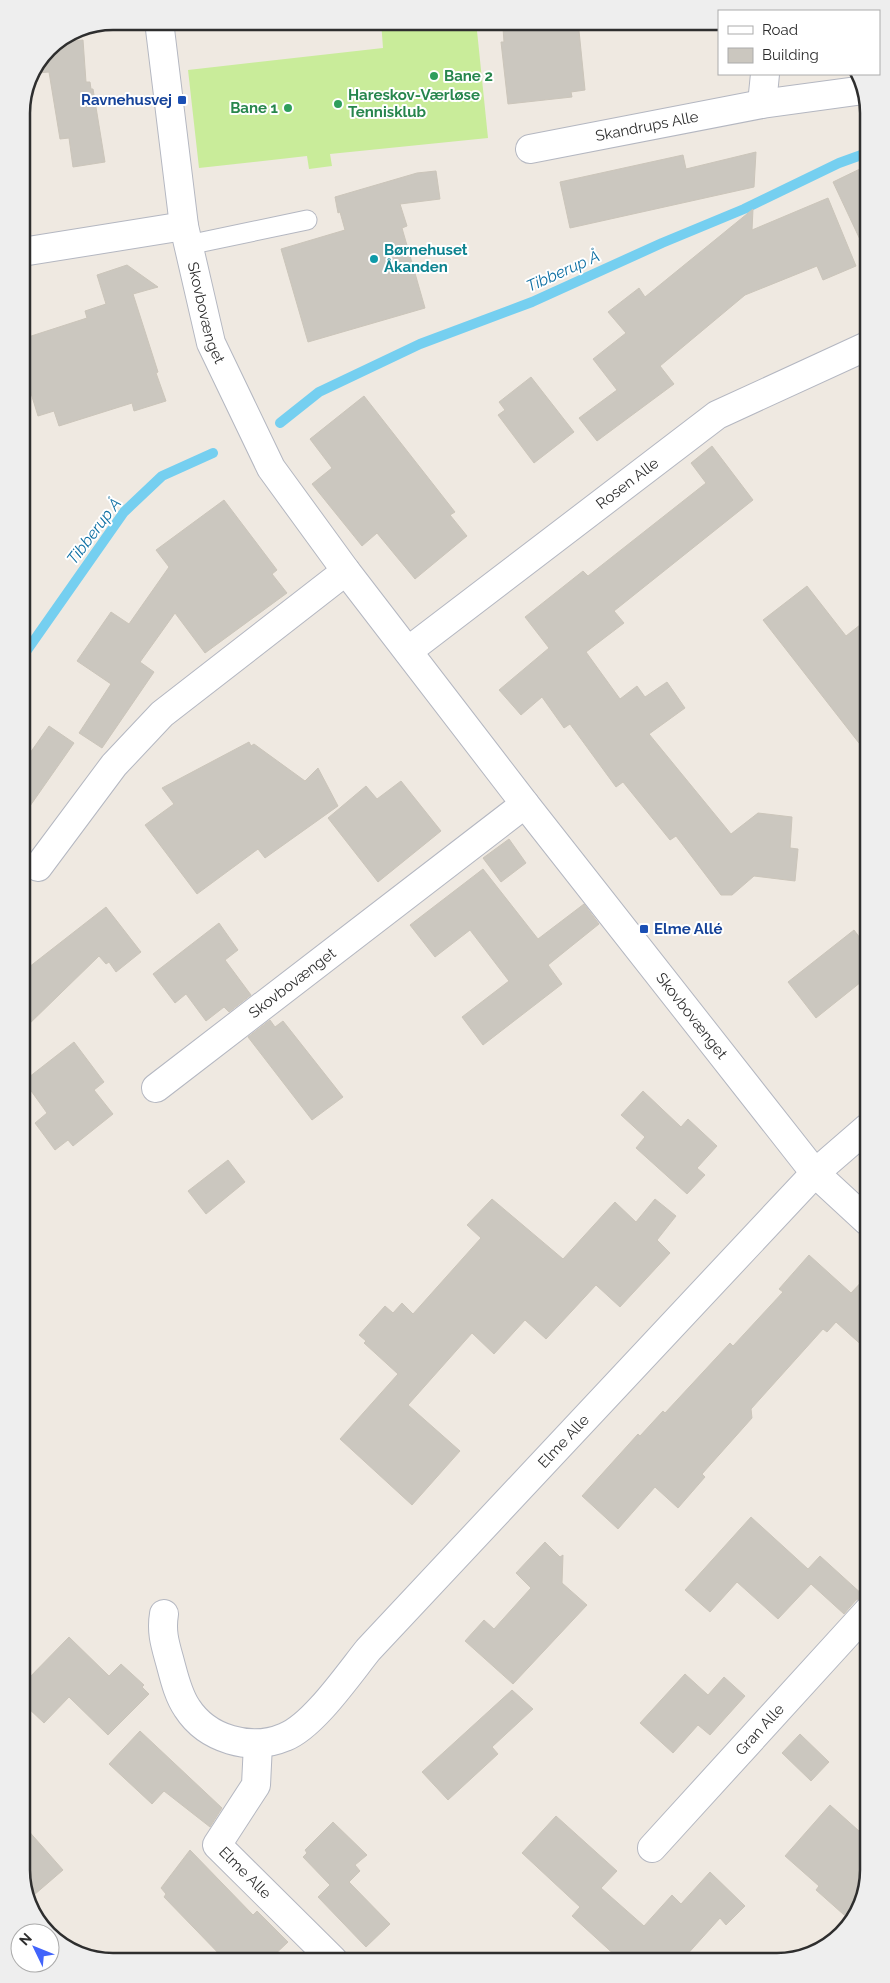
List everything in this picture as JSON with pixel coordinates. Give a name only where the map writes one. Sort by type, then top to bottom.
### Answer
[{"type":"street","name":"Skovbovænget","points":[[160,30],[186,236],[211,343],[271,468],[346,571],[815,1173],[860,1215]]},
{"type":"street","points":[[762,104],[765,75]]},
{"type":"street","name":"Skandrups Alle","points":[[530,149],[762,104],[857,91]]},
{"type":"street","points":[[30,251],[186,236]]},
{"type":"street","name":"Rosen Alle","points":[[408,651],[717,415],[860,349]]},
{"type":"street","points":[[38,867],[114,765],[162,714],[346,571]]},
{"type":"street","name":"Skovbovænget","points":[[156,1088],[526,804]]},
{"type":"street","name":"Elme Alle","points":[[164,1614],[162,1630],[175,1683],[186,1708],[205,1728],[230,1741],[258,1744],[285,1737],[308,1722],[368,1650],[815,1173],[860,1134]]},
{"type":"street","name":"Gran Alle","points":[[652,1848],[860,1620]]},
{"type":"street","name":"Elme Alle","points":[[258,1744],[256,1785],[217,1845],[326,1953]]},
{"type":"lane","points":[[186,236],[307,220]]},
{"type":"green space","name":"Hareskov-Værløse Tennisklub","points":[[382,30],[477,30],[488,138],[330,154],[332,166],[309,169],[307,156],[199,168],[188,70],[383,48]]},
{"type":"building","points":[[503,30],[579,30],[585,90],[571,92],[572,97],[508,104],[501,42],[504,42]]},
{"type":"building","points":[[83,40],[86,82],[90,82],[91,89],[93,89],[105,162],[73,167],[69,138],[60,139],[49,72],[41,73],[47,62],[71,41]]},
{"type":"building","points":[[756,152],[754,187],[570,228],[560,182],[683,155],[686,169]]},
{"type":"building","points":[[860,169],[860,239],[833,182]]},
{"type":"building","name":"Børnehuset Åkanden","points":[[436,171],[440,199],[400,204],[407,226],[402,228],[425,308],[308,342],[281,249],[345,230],[340,212],[338,213],[335,197],[417,173]]},
{"type":"building","points":[[828,198],[856,266],[823,280],[817,266],[745,295],[660,366],[674,384],[597,441],[579,418],[617,390],[593,359],[626,333],[608,312],[639,288],[645,297],[753,209],[752,230]]},
{"type":"building","points":[[127,265],[158,287],[133,294],[166,401],[134,411],[132,403],[59,426],[54,411],[38,416],[30,390],[30,336],[87,318],[85,311],[106,304],[97,275]]},
{"type":"building","points":[[531,377],[574,432],[534,463],[498,415],[505,410],[499,402]]},
{"type":"building","points":[[364,396],[455,512],[450,515],[467,536],[415,579],[377,533],[362,546],[312,484],[332,468],[310,439]]},
{"type":"building","points":[[712,446],[753,500],[614,611],[624,623],[586,652],[620,699],[637,686],[645,697],[667,682],[685,708],[649,734],[731,834],[758,813],[792,817],[790,848],[798,849],[795,881],[754,876],[732,895],[721,895],[676,836],[670,840],[623,782],[616,787],[570,724],[564,728],[542,697],[521,715],[499,690],[549,648],[525,617],[583,571],[588,576],[706,483],[691,463]]},
{"type":"building","points":[[224,500],[277,570],[272,574],[287,593],[205,653],[175,613],[140,662],[154,672],[102,748],[79,733],[111,684],[77,661],[111,612],[129,624],[169,567],[156,550]]},
{"type":"building","points":[[807,586],[846,636],[860,625],[860,744],[763,620]]},
{"type":"building","points":[[49,726],[74,743],[30,806],[30,753]]},
{"type":"building","points":[[249,742],[251,746],[254,744],[305,781],[318,768],[338,806],[265,858],[258,849],[197,894],[145,825],[174,804],[162,788]]},
{"type":"building","points":[[401,781],[441,831],[378,882],[328,818],[366,786],[377,799]]},
{"type":"building","points":[[509,839],[526,863],[501,882],[483,858]]},
{"type":"building","points":[[483,869],[538,939],[584,904],[599,924],[548,965],[562,984],[483,1045],[462,1017],[509,981],[470,930],[435,957],[410,925]]},
{"type":"building","points":[[106,907],[141,952],[116,972],[109,962],[106,964],[99,956],[30,1023],[30,966]]},
{"type":"building","points":[[219,923],[238,950],[225,960],[251,995],[229,1012],[224,1007],[206,1021],[186,994],[175,1003],[153,974]]},
{"type":"building","points":[[854,930],[860,938],[860,983],[816,1018],[788,982]]},
{"type":"building","points":[[270,1020],[275,1027],[283,1021],[343,1097],[312,1120],[248,1037]]},
{"type":"building","points":[[74,1042],[104,1082],[94,1090],[113,1114],[73,1146],[68,1140],[55,1150],[35,1123],[47,1113],[30,1089],[30,1076]]},
{"type":"building","points":[[643,1091],[681,1127],[688,1119],[717,1146],[697,1168],[705,1175],[687,1194],[636,1148],[645,1137],[621,1115]]},
{"type":"building","points":[[228,1160],[245,1182],[206,1214],[188,1191]]},
{"type":"building","points":[[492,1199],[563,1259],[615,1202],[636,1222],[655,1199],[676,1216],[657,1240],[670,1253],[620,1307],[596,1285],[546,1339],[525,1320],[494,1354],[472,1333],[408,1405],[460,1451],[412,1505],[340,1439],[398,1374],[364,1343],[366,1341],[359,1335],[385,1306],[393,1313],[402,1303],[413,1314],[481,1238],[467,1225]]},
{"type":"building","points":[[809,1255],[851,1293],[860,1283],[860,1344],[836,1322],[827,1332],[823,1329],[751,1409],[752,1418],[702,1474],[705,1477],[678,1508],[655,1487],[618,1529],[582,1496],[638,1434],[640,1436],[663,1411],[665,1413],[730,1343],[733,1346],[783,1292],[779,1289]]},
{"type":"building","points":[[751,1517],[808,1569],[820,1556],[860,1592],[860,1598],[844,1614],[811,1584],[778,1619],[737,1582],[710,1612],[685,1590]]},
{"type":"building","points":[[545,1542],[560,1557],[563,1555],[562,1583],[587,1605],[513,1684],[465,1641],[484,1620],[494,1629],[531,1588],[516,1573]]},
{"type":"building","points":[[69,1637],[109,1676],[121,1664],[144,1685],[142,1687],[149,1694],[108,1735],[69,1697],[44,1723],[30,1710],[30,1677]]},
{"type":"building","points":[[685,1674],[708,1695],[724,1677],[745,1696],[710,1735],[698,1725],[673,1753],[640,1723]]},
{"type":"building","points":[[512,1690],[533,1709],[492,1747],[498,1754],[448,1800],[422,1772]]},
{"type":"building","points":[[140,1731],[222,1808],[210,1827],[164,1791],[152,1804],[109,1764]]},
{"type":"building","points":[[800,1734],[829,1762],[811,1781],[782,1753]]},
{"type":"building","points":[[830,1805],[860,1832],[859,1881],[856,1897],[846,1916],[816,1890],[819,1886],[785,1856]]},
{"type":"building","points":[[556,1816],[617,1871],[601,1888],[644,1926],[672,1895],[681,1904],[710,1872],[745,1906],[726,1925],[720,1918],[688,1953],[613,1953],[572,1916],[580,1907],[522,1853]]},
{"type":"building","points":[[333,1822],[367,1855],[355,1865],[360,1871],[349,1882],[390,1924],[366,1947],[318,1897],[330,1885],[303,1857],[307,1853],[305,1850]]},
{"type":"building","points":[[30,1833],[63,1870],[34,1895],[30,1870]]},
{"type":"building","points":[[190,1850],[253,1915],[257,1911],[288,1942],[276,1953],[218,1953],[164,1897],[166,1894],[161,1888]]},
{"type":"waterway","name":"Tibberup Å","points":[[280,423],[319,392],[420,344],[532,302],[662,243],[744,209],[839,163],[860,155]]},
{"type":"waterway","name":"Tibberup Å","points":[[30,646],[124,512],[162,476],[213,453]]},
{"type":"place","name":"Bane 2","points":[[434,76]]},
{"type":"place","name":"Ravnehusvej","points":[[182,100]]},
{"type":"place","name":"Hareskov-Værløse Tennisklub","points":[[338,104]]},
{"type":"place","name":"Bane 1","points":[[288,108]]},
{"type":"place","name":"Børnehuset Åkanden","points":[[374,259]]},
{"type":"place","name":"Elme Allé","points":[[644,929]]}]
